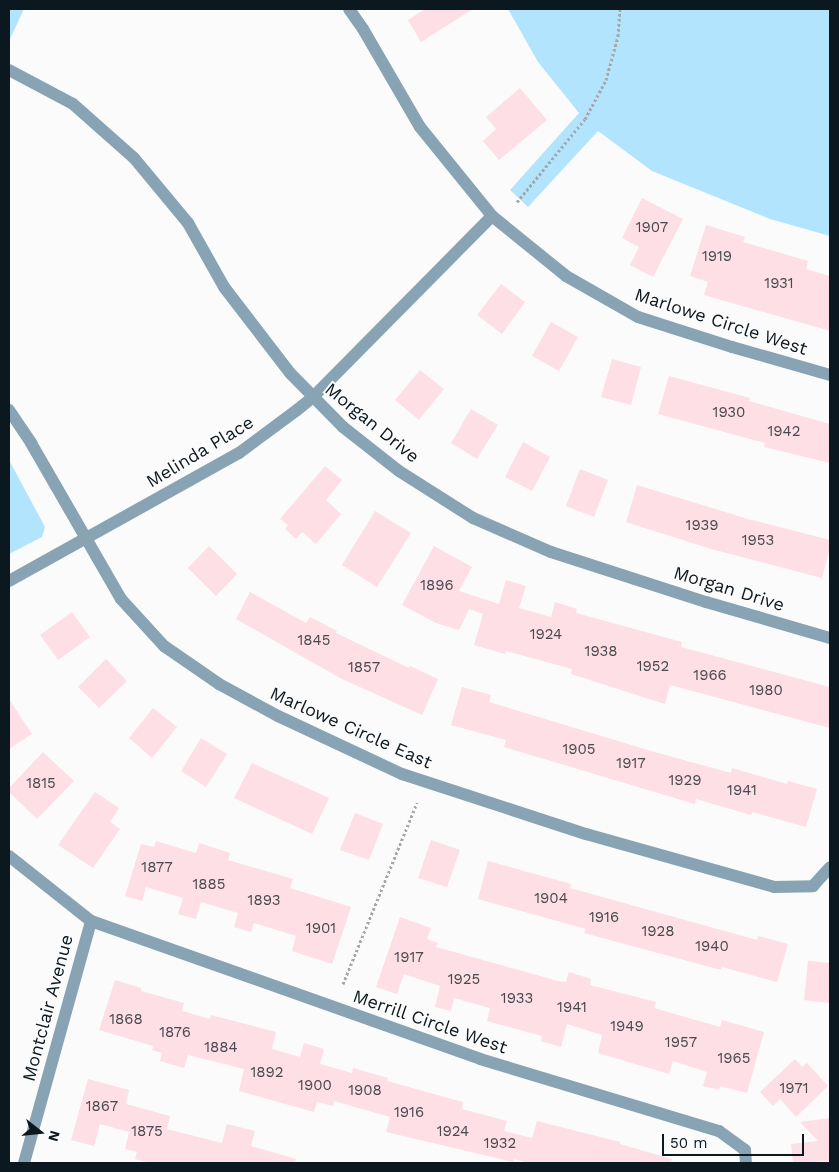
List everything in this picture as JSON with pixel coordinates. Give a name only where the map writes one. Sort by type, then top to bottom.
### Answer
[{"type":"street","name":"Marlowe Circle West","points":[[349,9],[363,29],[420,127],[492,216],[566,276],[638,317],[830,375]]},
{"type":"street","name":"Morgan Drive","points":[[9,70],[73,104],[134,158],[188,223],[224,287],[268,347],[312,398],[343,427],[400,471],[473,518],[551,552],[706,602],[830,638]]},
{"type":"street","name":"Melinda Place","points":[[9,581],[239,453],[312,398],[492,216]]},
{"type":"street","name":"Marlowe Circle East","points":[[9,410],[31,443],[121,599],[164,646],[219,684],[278,716],[402,774],[586,834],[774,887],[813,886],[830,867]]},
{"type":"street","name":"Merrill Circle West","points":[[9,856],[91,921],[480,1059],[720,1131],[745,1150],[746,1163]]},
{"type":"street","name":"Montclair Avenue","points":[[24,1163],[91,921]]},
{"type":"path","points":[[517,202],[585,120],[606,80],[618,36],[620,9]]},
{"type":"path","points":[[344,984],[416,803]]},
{"type":"shaded area","points":[[9,9],[24,9],[9,41]]},
{"type":"shaded area","points":[[508,9],[830,9],[830,236],[770,219],[652,171],[598,131],[528,207],[510,190],[579,113],[538,62]]},
{"type":"shaded area","points":[[9,460],[45,527],[42,537],[9,554]]},
{"type":"building","points":[[425,9],[473,9],[421,42],[408,20]]},
{"type":"building","points":[[520,88],[547,120],[499,160],[483,141],[496,129],[486,117]]},
{"type":"building","points":[[642,198],[683,219],[653,277],[630,265],[639,247],[622,238]]},
{"type":"building","points":[[706,225],[745,237],[743,242],[808,261],[806,269],[830,276],[830,331],[704,295],[708,282],[690,276]]},
{"type":"building","points":[[501,284],[525,302],[502,334],[477,315]]},
{"type":"building","points":[[551,322],[578,337],[559,371],[532,356]]},
{"type":"building","points":[[612,359],[641,367],[631,405],[601,397]]},
{"type":"building","points":[[420,370],[444,389],[419,420],[395,400]]},
{"type":"building","points":[[669,376],[750,398],[749,401],[830,424],[830,463],[764,447],[765,443],[658,414]]},
{"type":"building","points":[[471,409],[498,425],[477,459],[451,443]]},
{"type":"building","points":[[523,442],[550,457],[532,491],[505,477]]},
{"type":"building","points":[[325,466],[342,480],[326,500],[341,514],[316,544],[302,532],[296,539],[285,529],[288,525],[280,519]]},
{"type":"building","points":[[580,469],[608,480],[594,517],[566,506]]},
{"type":"building","points":[[637,485],[748,519],[830,540],[830,548],[822,578],[711,549],[626,522]]},
{"type":"building","points":[[375,511],[411,533],[377,587],[342,565]]},
{"type":"building","points":[[209,546],[237,574],[216,596],[188,568]]},
{"type":"building","points":[[434,546],[472,567],[459,591],[499,604],[506,580],[526,586],[519,608],[551,617],[555,602],[577,609],[576,613],[682,642],[681,647],[830,687],[830,728],[670,685],[665,704],[571,674],[572,669],[506,651],[505,654],[474,645],[483,614],[469,609],[459,630],[436,623],[402,605]]},
{"type":"building","points":[[250,592],[306,623],[310,617],[337,631],[336,633],[409,668],[410,666],[438,679],[422,715],[342,679],[236,619]]},
{"type":"building","points":[[72,612],[90,637],[58,660],[40,635]]},
{"type":"building","points":[[106,659],[127,681],[99,708],[78,687]]},
{"type":"building","points":[[462,687],[491,695],[489,702],[651,751],[731,773],[732,768],[787,784],[788,781],[817,789],[806,827],[752,812],[751,815],[696,799],[695,804],[504,747],[506,740],[451,725]]},
{"type":"building","points":[[9,699],[32,734],[9,749]]},
{"type":"building","points":[[153,708],[177,727],[152,758],[129,738]]},
{"type":"building","points":[[201,738],[227,754],[206,787],[181,771]]},
{"type":"building","points":[[43,752],[74,781],[37,819],[9,792],[9,788]]},
{"type":"building","points":[[252,763],[329,798],[312,834],[234,798]]},
{"type":"building","points":[[95,792],[119,808],[110,822],[120,829],[93,868],[58,845]]},
{"type":"building","points":[[355,813],[383,824],[369,860],[340,850]]},
{"type":"building","points":[[431,840],[460,850],[447,887],[418,878]]},
{"type":"building","points":[[156,841],[196,853],[199,843],[230,853],[228,860],[293,879],[290,888],[351,907],[332,964],[292,951],[296,936],[254,923],[251,932],[234,927],[238,913],[201,902],[196,919],[178,914],[183,898],[146,887],[142,901],[125,896],[141,844],[154,847]]},
{"type":"building","points":[[488,861],[571,884],[570,888],[757,940],[758,936],[788,944],[777,982],[722,967],[721,970],[584,933],[586,929],[478,899]]},
{"type":"building","points":[[400,917],[431,928],[427,939],[438,943],[436,947],[558,981],[566,982],[569,972],[591,979],[590,985],[656,1002],[654,1008],[720,1027],[722,1020],[764,1032],[747,1093],[720,1086],[719,1090],[703,1086],[707,1072],[673,1061],[669,1074],[598,1053],[602,1035],[567,1024],[561,1047],[541,1041],[542,1036],[487,1021],[490,1008],[454,998],[451,1011],[435,1007],[440,986],[404,974],[397,994],[376,987]]},
{"type":"building","points":[[808,961],[830,963],[830,1003],[804,1000]]},
{"type":"building","points":[[115,980],[141,988],[141,991],[184,1003],[182,1011],[210,1019],[211,1015],[276,1032],[272,1049],[300,1057],[304,1043],[324,1049],[320,1064],[352,1073],[353,1068],[388,1078],[387,1081],[463,1102],[462,1109],[507,1121],[504,1131],[532,1138],[537,1121],[620,1142],[620,1144],[672,1159],[671,1163],[528,1163],[514,1159],[513,1162],[386,1132],[390,1117],[334,1101],[333,1106],[317,1102],[314,1112],[239,1091],[244,1069],[188,1055],[184,1068],[160,1061],[162,1053],[152,1050],[153,1046],[99,1030]]},
{"type":"building","points":[[795,1059],[802,1067],[807,1063],[828,1086],[796,1117],[780,1099],[773,1106],[760,1092]]},
{"type":"building","points":[[88,1079],[129,1090],[126,1104],[170,1116],[167,1129],[222,1143],[227,1124],[255,1131],[251,1146],[296,1159],[295,1163],[151,1163],[135,1159],[137,1152],[125,1149],[129,1132],[100,1124],[94,1146],[71,1140]]},
{"type":"building","points":[[830,1118],[830,1161],[793,1163],[791,1144],[818,1141],[800,1122]]}]
